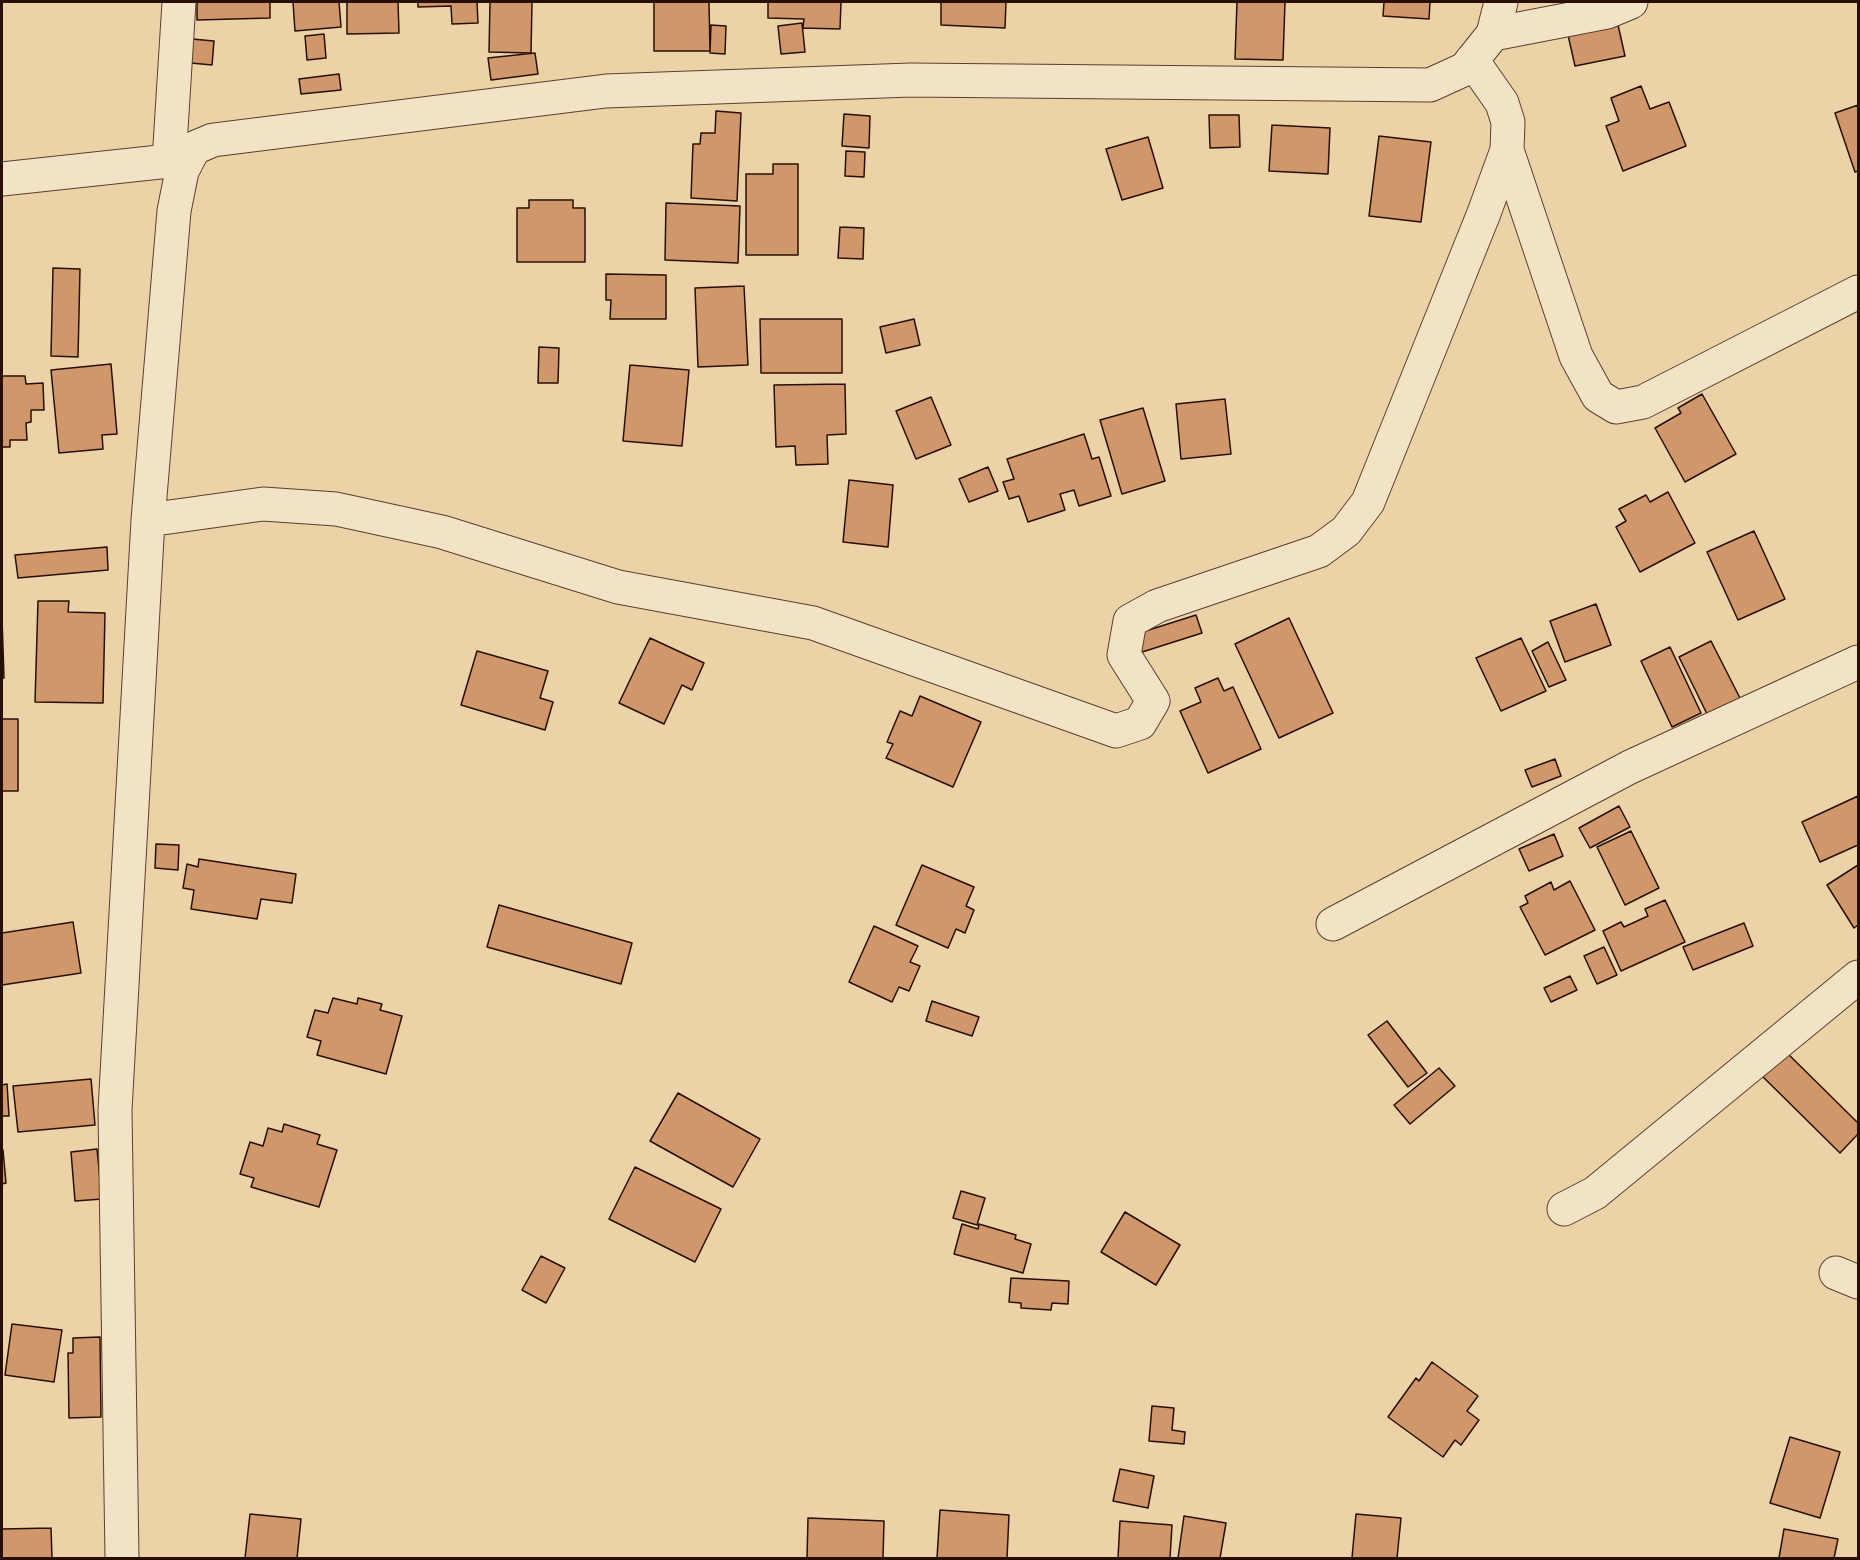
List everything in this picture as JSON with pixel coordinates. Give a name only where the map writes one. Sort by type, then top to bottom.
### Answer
[{"type":"street","points":[[122,1558],[115,1110],[148,520],[174,211],[179,2]]},
{"type":"street","points":[[2,179],[176,166],[194,148],[213,140],[606,91],[911,80],[1430,85],[1465,69],[1493,34],[1501,2]]},
{"type":"street","points":[[1493,34],[1607,12],[1631,2]]},
{"type":"street","points":[[148,520],[263,504],[336,509],[421,527],[618,587],[813,623],[1116,731],[1140,723],[1153,700],[1124,655],[1130,621],[1157,606],[1320,551],[1346,531],[1368,502],[1507,150],[1508,122],[1502,103],[1472,60]]},
{"type":"street","points":[[1507,150],[1576,356],[1598,396],[1616,407],[1643,402],[1858,292]]},
{"type":"street","points":[[1333,924],[1630,767],[1858,663]]},
{"type":"street","points":[[1564,1209],[1594,1193],[1858,977]]},
{"type":"building","points":[[197,2],[270,2],[270,18],[197,20]]},
{"type":"building","points":[[293,2],[339,2],[341,27],[295,31]]},
{"type":"building","points":[[347,2],[398,2],[399,33],[347,34]]},
{"type":"building","points":[[418,2],[477,2],[478,23],[452,24],[451,6],[418,7]]},
{"type":"building","points":[[490,2],[532,2],[531,53],[489,52]]},
{"type":"building","points":[[654,2],[709,2],[710,51],[654,51]]},
{"type":"building","points":[[768,2],[841,2],[840,29],[803,28],[804,19],[768,18]]},
{"type":"building","points":[[941,2],[1006,2],[1005,28],[941,25]]},
{"type":"building","points":[[1237,2],[1285,2],[1283,60],[1235,59]]},
{"type":"building","points":[[1384,2],[1430,2],[1429,19],[1383,16]]},
{"type":"building","points":[[802,23],[805,52],[781,54],[778,26]]},
{"type":"building","points":[[711,25],[726,26],[725,54],[710,53]]},
{"type":"building","points":[[1618,25],[1625,56],[1575,66],[1568,35]]},
{"type":"building","points":[[324,34],[326,58],[307,60],[305,36]]},
{"type":"building","points":[[192,39],[214,41],[212,65],[191,63]]},
{"type":"building","points":[[535,53],[538,74],[491,80],[488,58]]},
{"type":"building","points":[[339,74],[341,90],[301,94],[299,79]]},
{"type":"building","points":[[1641,86],[1650,109],[1669,102],[1686,146],[1623,171],[1606,126],[1619,121],[1611,98]]},
{"type":"building","points":[[1858,105],[1858,171],[1855,172],[1835,113]]},
{"type":"building","points":[[716,111],[741,113],[737,201],[691,198],[693,144],[700,144],[701,133],[715,133]]},
{"type":"building","points":[[844,114],[870,116],[869,148],[842,146]]},
{"type":"building","points":[[1209,115],[1239,115],[1240,147],[1210,148]]},
{"type":"building","points":[[1272,125],[1330,128],[1328,174],[1269,171]]},
{"type":"building","points":[[1379,136],[1431,142],[1421,222],[1369,216]]},
{"type":"building","points":[[1148,137],[1163,188],[1122,200],[1106,149]]},
{"type":"building","points":[[846,151],[865,152],[864,177],[845,176]]},
{"type":"building","points":[[773,164],[798,164],[798,255],[746,255],[746,174],[773,174]]},
{"type":"building","points":[[529,200],[573,200],[573,208],[585,208],[585,262],[517,262],[517,208],[529,208]]},
{"type":"building","points":[[666,203],[740,206],[738,263],[665,260]]},
{"type":"building","points":[[840,227],[864,228],[863,259],[838,258]]},
{"type":"building","points":[[53,268],[80,269],[78,357],[51,356]]},
{"type":"building","points":[[606,274],[666,275],[666,319],[610,319],[611,300],[606,300]]},
{"type":"building","points":[[744,286],[748,365],[698,367],[695,288]]},
{"type":"building","points":[[760,319],[842,319],[842,373],[761,373]]},
{"type":"building","points":[[914,319],[920,345],[886,353],[880,327]]},
{"type":"building","points":[[539,347],[559,348],[558,383],[538,383]]},
{"type":"building","points":[[111,364],[117,434],[102,435],[103,449],[59,453],[51,370]]},
{"type":"building","points":[[630,365],[689,370],[682,446],[623,441]]},
{"type":"building","points":[[2,376],[25,376],[26,384],[43,383],[44,410],[31,410],[31,422],[26,423],[27,440],[10,440],[10,447],[2,447]]},
{"type":"building","points":[[845,384],[846,434],[827,435],[828,464],[796,465],[795,446],[776,447],[774,385]]},
{"type":"building","points":[[1702,394],[1736,454],[1685,482],[1655,428],[1681,413],[1678,408]]},
{"type":"building","points":[[931,397],[951,445],[916,459],[896,411]]},
{"type":"building","points":[[1225,399],[1231,454],[1181,459],[1176,404]]},
{"type":"building","points":[[1143,408],[1165,481],[1122,494],[1100,420]]},
{"type":"building","points":[[1084,434],[1092,459],[1099,457],[1111,496],[1079,506],[1074,490],[1060,494],[1065,510],[1028,522],[1019,496],[1009,499],[1003,482],[1014,479],[1007,459]]},
{"type":"building","points":[[988,467],[998,491],[969,502],[959,479]]},
{"type":"building","points":[[849,480],[893,485],[888,547],[843,542]]},
{"type":"building","points":[[1668,492],[1695,543],[1640,572],[1616,527],[1626,521],[1619,509],[1646,495],[1650,502]]},
{"type":"building","points":[[1754,531],[1785,599],[1738,620],[1707,552]]},
{"type":"building","points":[[107,547],[108,570],[18,578],[15,555]]},
{"type":"building","points":[[38,601],[69,601],[68,612],[105,613],[103,703],[35,702]]},
{"type":"building","points":[[1596,604],[1611,645],[1565,662],[1550,621]]},
{"type":"building","points":[[1196,615],[1202,633],[1139,653],[1133,635]]},
{"type":"building","points":[[2,618],[4,678],[2,678]]},
{"type":"building","points":[[1289,618],[1333,713],[1279,738],[1235,644]]},
{"type":"building","points":[[650,638],[704,663],[692,690],[682,685],[664,724],[619,703]]},
{"type":"building","points":[[1521,638],[1546,691],[1501,711],[1476,658]]},
{"type":"building","points":[[1711,641],[1743,704],[1710,720],[1679,657]]},
{"type":"building","points":[[1548,642],[1566,680],[1549,687],[1532,651]]},
{"type":"building","points":[[1670,647],[1701,713],[1672,727],[1641,661]]},
{"type":"building","points":[[477,651],[548,671],[540,698],[553,702],[545,730],[461,705]]},
{"type":"building","points":[[1218,678],[1224,691],[1233,687],[1261,749],[1208,773],[1180,711],[1201,702],[1195,688]]},
{"type":"building","points":[[920,696],[981,722],[953,787],[886,758],[893,744],[887,742],[900,711],[912,716]]},
{"type":"building","points":[[2,719],[18,719],[18,791],[2,791]]},
{"type":"building","points":[[1555,759],[1561,776],[1532,787],[1525,770]]},
{"type":"building","points":[[1858,796],[1858,845],[1820,862],[1802,822]]},
{"type":"building","points":[[1619,806],[1630,827],[1590,848],[1579,828]]},
{"type":"building","points":[[1631,831],[1659,888],[1625,905],[1597,847]]},
{"type":"building","points":[[1554,834],[1563,856],[1529,871],[1519,849]]},
{"type":"building","points":[[156,844],[179,845],[178,870],[155,868]]},
{"type":"building","points":[[199,859],[296,874],[292,903],[261,899],[257,919],[191,909],[194,890],[183,888],[187,864],[198,867]]},
{"type":"building","points":[[922,865],[974,887],[966,906],[974,910],[965,933],[956,929],[948,948],[896,925]]},
{"type":"building","points":[[1858,865],[1858,925],[1854,928],[1827,885]]},
{"type":"building","points":[[1570,881],[1595,930],[1545,955],[1520,907],[1528,903],[1525,896],[1551,882],[1554,890]]},
{"type":"building","points":[[1665,900],[1685,942],[1621,971],[1603,931],[1621,922],[1624,927],[1648,916],[1645,909]]},
{"type":"building","points":[[499,905],[632,943],[621,984],[487,947]]},
{"type":"building","points":[[73,922],[81,973],[2,985],[2,933]]},
{"type":"building","points":[[1744,923],[1753,946],[1693,970],[1683,947]]},
{"type":"building","points":[[874,926],[918,946],[910,962],[920,966],[909,991],[899,987],[892,1002],[849,982]]},
{"type":"building","points":[[1604,947],[1617,975],[1597,984],[1584,956]]},
{"type":"building","points":[[1570,976],[1577,990],[1551,1002],[1544,988]]},
{"type":"building","points":[[333,998],[357,1004],[358,998],[382,1004],[380,1010],[402,1016],[386,1074],[317,1055],[321,1041],[307,1037],[315,1010],[328,1013]]},
{"type":"building","points":[[932,1001],[979,1017],[972,1036],[926,1021]]},
{"type":"building","points":[[1387,1021],[1427,1073],[1408,1087],[1368,1035]]},
{"type":"building","points":[[1781,1047],[1858,1123],[1858,1134],[1840,1153],[1757,1071]]},
{"type":"building","points":[[1439,1068],[1455,1086],[1410,1124],[1394,1105]]},
{"type":"building","points":[[91,1079],[95,1125],[18,1132],[13,1086]]},
{"type":"building","points":[[7,1084],[9,1116],[2,1116],[2,1085]]},
{"type":"building","points":[[678,1093],[760,1139],[733,1187],[650,1141]]},
{"type":"building","points":[[284,1124],[320,1135],[317,1144],[337,1150],[319,1207],[251,1187],[254,1178],[240,1174],[250,1142],[263,1146],[268,1128],[282,1132]]},
{"type":"building","points":[[97,1149],[102,1199],[75,1201],[71,1152]]},
{"type":"building","points":[[2,1151],[6,1183],[2,1184]]},
{"type":"building","points":[[635,1167],[721,1209],[695,1262],[609,1219]]},
{"type":"building","points":[[961,1191],[985,1198],[977,1225],[953,1218]]},
{"type":"building","points":[[1125,1212],[1180,1245],[1156,1285],[1101,1252]]},
{"type":"building","points":[[962,1224],[978,1229],[979,1224],[1016,1235],[1015,1239],[1031,1244],[1023,1273],[954,1254]]},
{"type":"building","points":[[541,1256],[565,1268],[546,1303],[522,1290]]},
{"type":"building","points":[[1011,1278],[1069,1281],[1068,1304],[1052,1303],[1051,1310],[1021,1308],[1021,1303],[1009,1302]]},
{"type":"building","points":[[12,1324],[62,1330],[54,1382],[5,1375]]},
{"type":"building","points":[[100,1337],[101,1417],[69,1418],[68,1353],[73,1353],[73,1338]]},
{"type":"building","points":[[1432,1362],[1478,1396],[1467,1411],[1479,1420],[1461,1445],[1455,1440],[1443,1457],[1388,1417],[1416,1378],[1419,1381]]},
{"type":"building","points":[[1152,1406],[1174,1408],[1172,1430],[1185,1432],[1184,1444],[1149,1441]]},
{"type":"building","points":[[1790,1437],[1840,1452],[1820,1518],[1770,1503]]},
{"type":"building","points":[[1120,1469],[1154,1476],[1148,1508],[1113,1501]]},
{"type":"building","points":[[940,1510],[1009,1515],[1007,1558],[937,1558]]},
{"type":"building","points":[[250,1514],[301,1519],[297,1558],[245,1558]]},
{"type":"building","points":[[1356,1514],[1401,1518],[1397,1558],[1352,1558]]},
{"type":"building","points":[[1184,1516],[1226,1523],[1220,1558],[1178,1558]]},
{"type":"building","points":[[808,1518],[884,1521],[883,1558],[807,1558]]},
{"type":"building","points":[[1120,1521],[1172,1525],[1170,1558],[1118,1558]]},
{"type":"building","points":[[51,1528],[52,1558],[2,1558],[2,1529]]},
{"type":"building","points":[[1784,1529],[1838,1539],[1834,1558],[1779,1558]]}]
